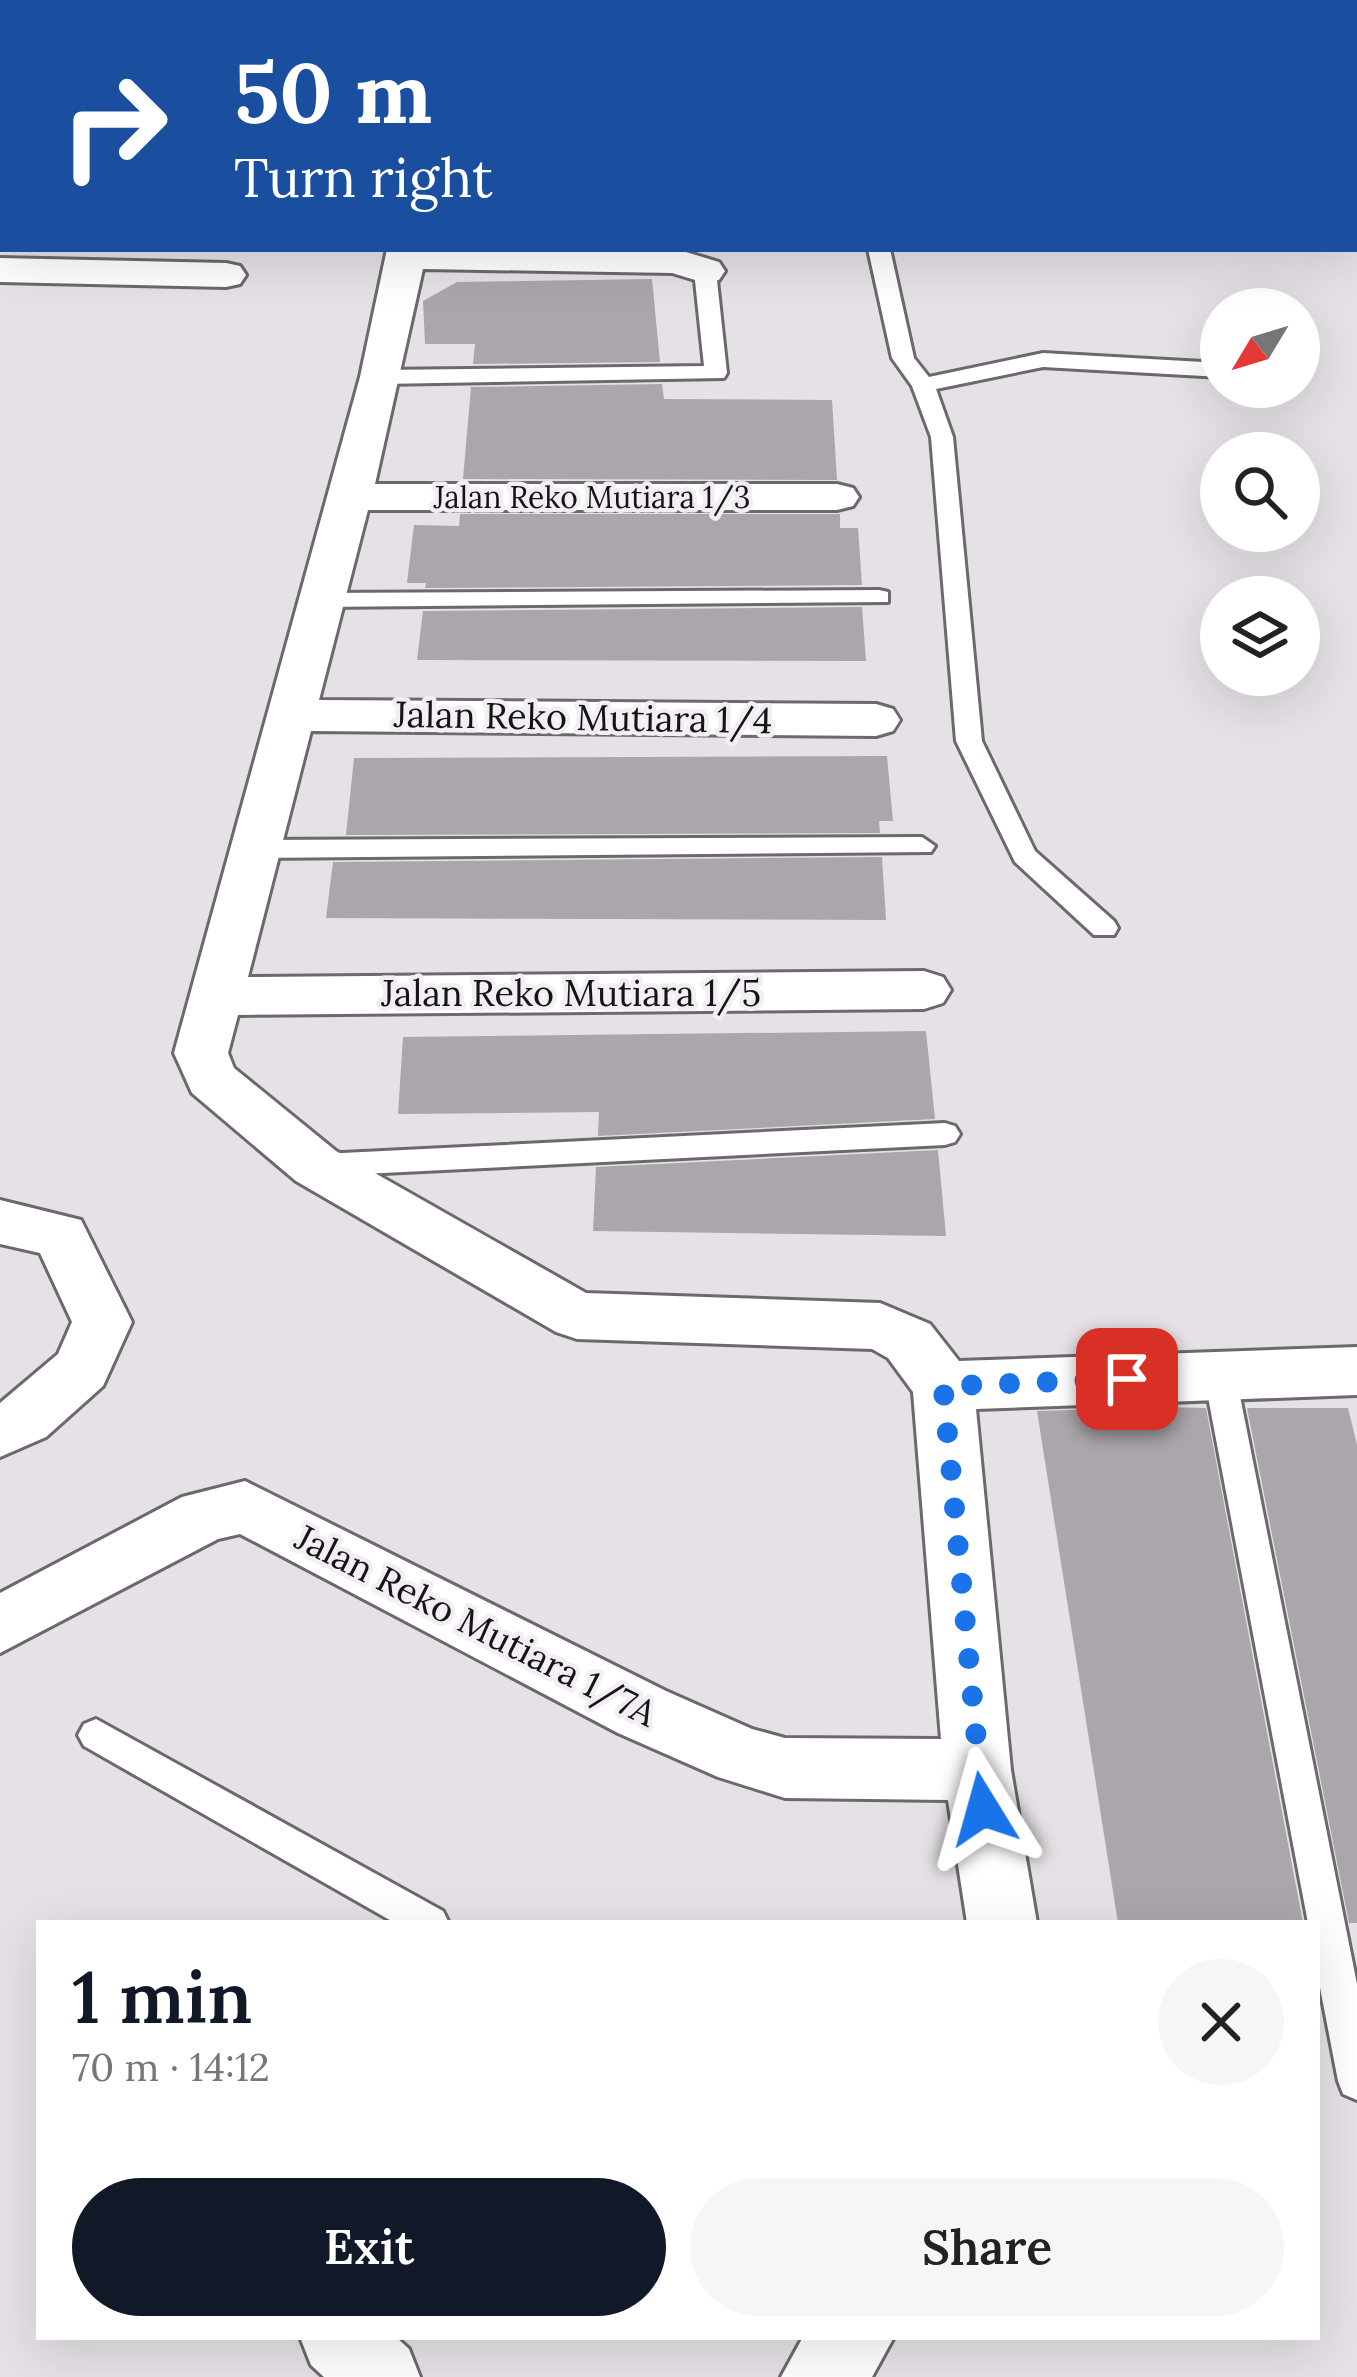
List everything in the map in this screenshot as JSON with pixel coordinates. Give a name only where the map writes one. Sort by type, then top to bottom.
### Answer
[{"type":"street","points":[[705,272],[676,261],[406,253],[381,377],[201,1053],[211,1079],[316,1166],[577,1316],[880,1326],[909,1341],[943,1386],[977,1770],[1002,1920]]},
{"type":"street","points":[[0,270],[226,275]]},
{"type":"street","name":"Jalan Reko Mutiara 1/3","points":[[347,497],[837,497]]},
{"type":"street","name":"Jalan Reko Mutiara 1/4","points":[[289,715],[876,720]]},
{"type":"street","name":"Jalan Reko Mutiara 1/5","points":[[218,996],[924,991]]},
{"type":"street","points":[[0,1222],[61,1236],[102,1322],[82,1369],[25,1418],[0,1432]]},
{"type":"street","points":[[943,1386],[1357,1371]]},
{"type":"street","name":"Jalan Reko Mutiara 1/7A","points":[[0,1624],[203,1516],[245,1507],[642,1712],[742,1756],[785,1768],[977,1770]]},
{"type":"street","points":[[342,2340],[381,2377]]},
{"type":"street","points":[[820,2377],[852,2340]]},
{"type":"lane","points":[[880,252],[903,358],[923,386],[942,437],[969,741],[1024,856],[1104,928]]},
{"type":"lane","points":[[381,377],[716,373],[705,272]]},
{"type":"lane","points":[[923,386],[1043,360],[1200,369]]},
{"type":"lane","points":[[320,600],[879,597]]},
{"type":"lane","points":[[256,849],[922,846]]},
{"type":"lane","points":[[316,1166],[945,1134]]},
{"type":"lane","points":[[1220,1376],[1357,2081]]},
{"type":"lane","points":[[96,1736],[425,1920]]},
{"type":"building","points":[[652,279],[660,362],[473,364],[475,344],[425,344],[423,301],[457,282]]},
{"type":"building","points":[[662,384],[664,399],[832,400],[837,480],[463,479],[471,387]]},
{"type":"building","points":[[460,514],[840,514],[840,528],[858,528],[862,585],[425,588],[426,583],[407,583],[414,525],[459,526]]},
{"type":"building","points":[[862,607],[866,661],[417,660],[423,611]]},
{"type":"building","points":[[887,756],[893,821],[879,821],[880,833],[346,835],[354,758]]},
{"type":"building","points":[[882,857],[886,920],[326,918],[333,862]]},
{"type":"building","points":[[926,1031],[935,1119],[598,1136],[599,1112],[398,1114],[403,1037]]},
{"type":"building","points":[[938,1150],[946,1236],[593,1231],[596,1167]]},
{"type":"building","points":[[1206,1408],[1302,1920],[1118,1920],[1037,1411]]},
{"type":"building","points":[[1247,1408],[1348,1408],[1357,1445],[1357,1923],[1349,1923]]},
{"type":"route","points":[[983,1809],[943,1386],[1127,1379]]}]
